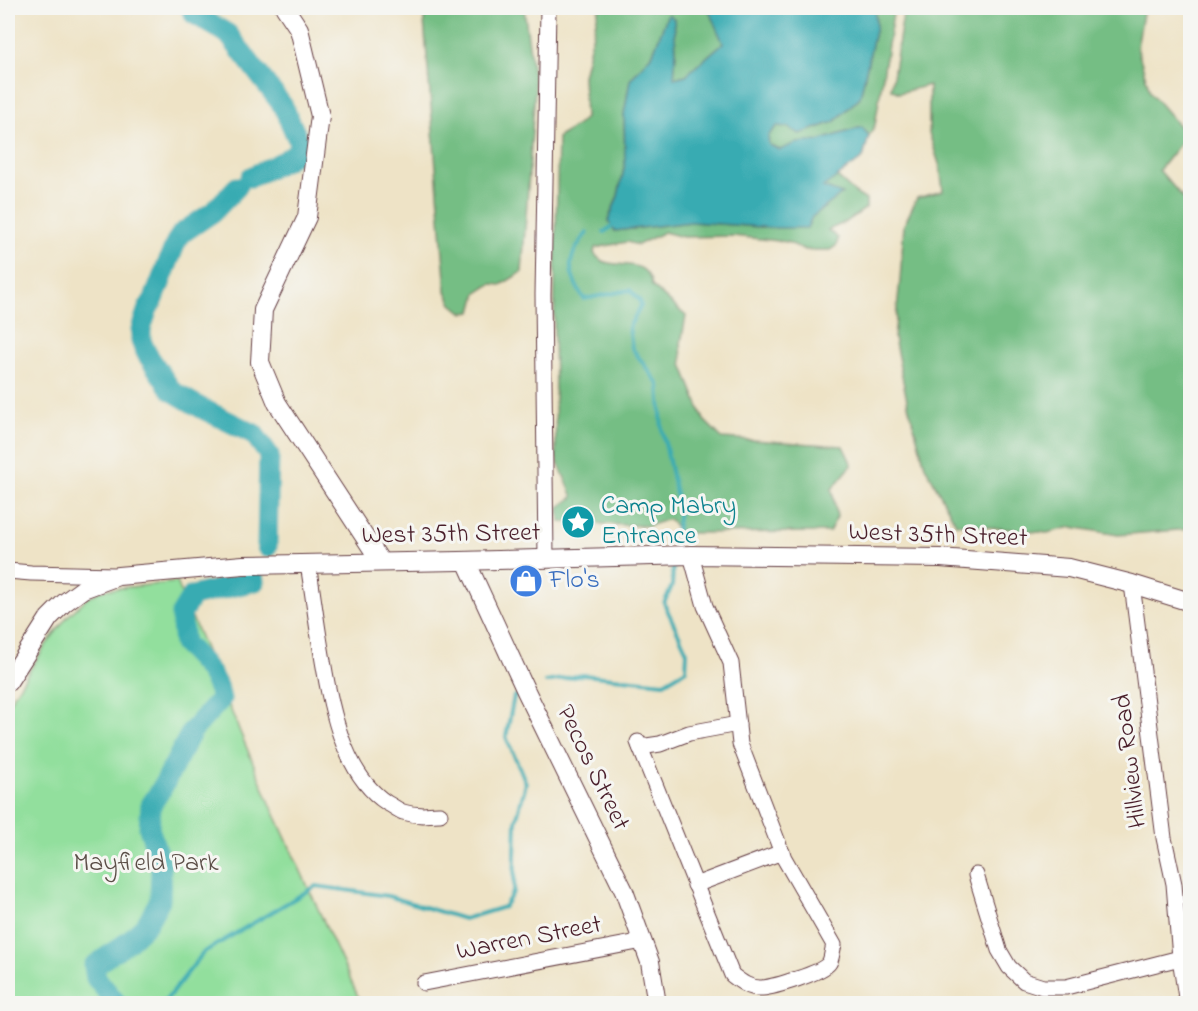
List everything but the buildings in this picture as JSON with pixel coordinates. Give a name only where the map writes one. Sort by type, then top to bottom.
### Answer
[{"type":"street","points":[[285,8],[299,29],[320,116],[307,217],[263,310],[260,362],[277,403],[381,562]]},
{"type":"street","points":[[546,559],[543,295],[548,8]]},
{"type":"street","points":[[691,555],[705,606],[731,663],[738,724],[740,744],[782,852],[834,945],[829,963],[817,971],[795,980],[762,988],[744,985],[732,975],[639,745],[660,744],[689,733],[738,724]]},
{"type":"street","name":"West 35th Street","points":[[8,682],[49,618],[83,589],[118,576],[243,565],[691,555],[940,558],[1069,568],[1191,602]]},
{"type":"street","name":"Pecos Street","points":[[466,561],[526,692],[624,891],[650,962],[657,1004]]},
{"type":"street","points":[[308,564],[327,684],[337,723],[358,772],[381,799],[401,812],[419,816],[440,814]]},
{"type":"street","points":[[8,571],[118,576]]},
{"type":"street","name":"Hillview Road","points":[[1132,584],[1164,838],[1174,884],[1180,958],[1187,1004]]},
{"type":"street","points":[[696,885],[782,852]]},
{"type":"street","points":[[976,875],[999,950],[1009,967],[1024,981],[1043,987],[1066,987],[1180,958]]},
{"type":"street","points":[[1174,884],[1191,883]]},
{"type":"street","name":"Warren Street","points":[[424,983],[643,942]]},
{"type":"green space","points":[[423,8],[524,8],[535,89],[522,272],[501,285],[491,284],[477,293],[472,312],[463,313],[452,304],[446,291]]},
{"type":"green space","points":[[599,8],[708,8],[723,43],[686,75],[674,78],[676,51],[674,19],[668,14],[653,53],[630,80],[624,114],[625,164],[618,196],[608,220],[615,231],[691,222],[775,228],[812,217],[841,194],[822,187],[836,176],[866,200],[866,208],[846,222],[828,230],[838,238],[837,245],[830,250],[805,250],[787,242],[733,236],[683,237],[664,232],[638,245],[627,242],[595,248],[594,253],[599,259],[612,264],[634,266],[645,271],[652,286],[686,316],[681,343],[682,364],[704,420],[722,438],[843,446],[852,465],[832,489],[837,517],[829,532],[681,533],[669,519],[648,526],[560,522],[559,507],[573,497],[556,458],[554,332],[558,137],[585,118],[583,76]]},
{"type":"green space","points":[[875,8],[894,8],[875,125],[869,136],[861,127],[780,150],[769,145],[768,136],[777,126],[787,127],[800,134],[834,122],[860,97],[876,27]]},
{"type":"green space","points":[[904,8],[1144,8],[1137,47],[1150,92],[1187,135],[1159,170],[1190,206],[1190,529],[1118,535],[1072,527],[1047,533],[956,524],[925,466],[908,405],[894,338],[904,225],[917,198],[943,191],[940,167],[929,133],[929,85],[899,93],[891,89]]},
{"type":"green space","name":"Mayfield Park","points":[[177,582],[272,808],[361,1003],[8,1003],[8,704],[46,645],[67,617],[86,599],[102,590]]},
{"type":"water","points":[[708,8],[875,8],[876,27],[860,97],[834,122],[800,134],[787,127],[777,126],[768,136],[769,145],[780,150],[796,143],[818,141],[862,127],[869,136],[863,158],[823,187],[842,194],[812,217],[807,228],[691,222],[615,231],[608,221],[618,196],[625,164],[624,114],[630,80],[653,53],[668,14],[674,19],[676,51],[674,78],[686,75],[723,43]]},
{"type":"waterway","points":[[191,8],[194,14],[228,34],[283,106],[299,142],[297,152],[251,177]]},
{"type":"waterway","points":[[237,187],[213,212],[182,233],[176,242],[154,299],[148,308],[141,329],[141,341],[172,391],[254,434],[269,455],[267,547]]},
{"type":"waterway","points":[[604,232],[614,225]]},
{"type":"waterway","points":[[587,233],[575,250],[571,265],[574,280],[584,299],[630,290],[640,301],[641,306],[629,327],[632,348],[659,385],[662,429],[679,508],[676,537]]},
{"type":"waterway","points":[[546,682],[583,675],[664,683],[686,670],[687,652],[664,603],[672,586],[673,566]]},
{"type":"waterway","points":[[117,1004],[96,978],[94,966],[129,941],[146,925],[160,900],[161,865],[149,828],[151,805],[192,731],[221,699],[212,676],[184,644],[181,614],[192,596],[255,581]]},
{"type":"waterway","points":[[163,1004],[204,952],[316,886],[388,896],[464,919],[504,907],[514,891],[516,821],[526,783],[506,737],[514,696],[516,696]]},
{"type":"place","name":"Camp Mabry Entrance","points":[[578,522]]},
{"type":"place","name":"Flo's","points":[[526,581]]}]
